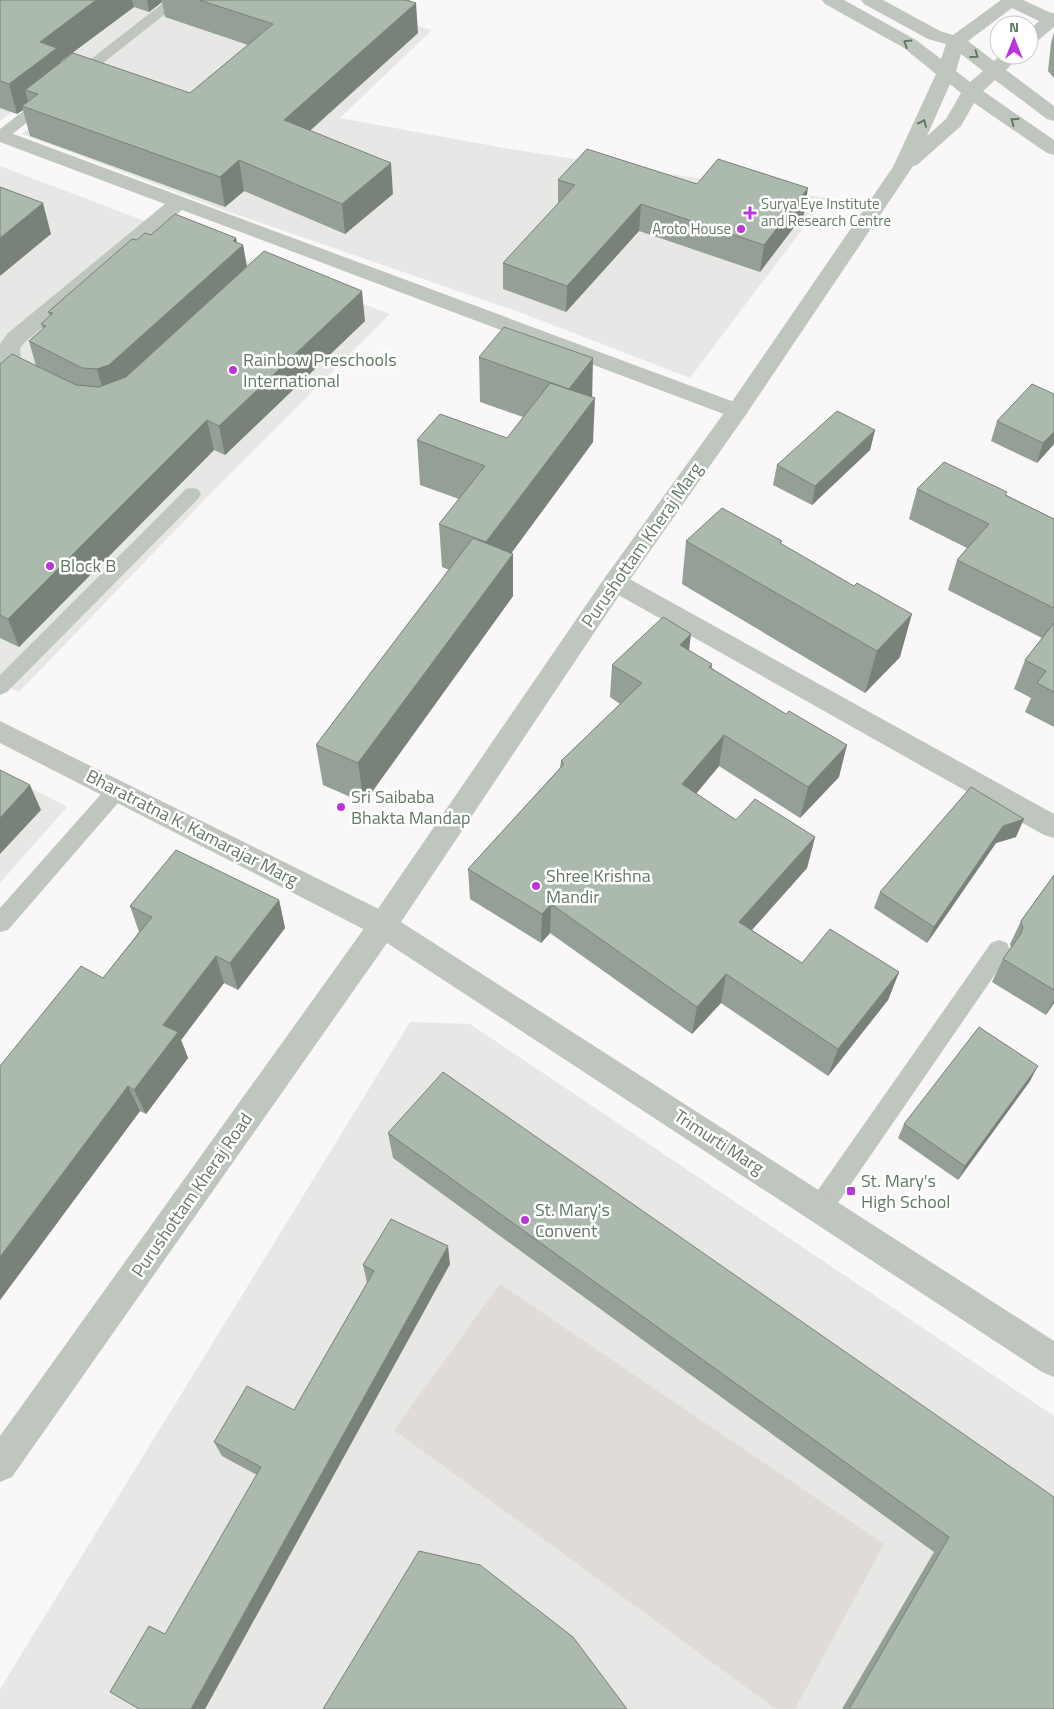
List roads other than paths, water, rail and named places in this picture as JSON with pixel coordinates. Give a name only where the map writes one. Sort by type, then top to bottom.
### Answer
[{"type":"street","points":[[831,0],[910,44],[971,92],[1054,149]]},
{"type":"street","points":[[870,0],[934,35],[956,41],[1054,115]]},
{"type":"street","points":[[903,167],[946,72],[956,41],[1012,0],[1053,19],[1039,31]]},
{"type":"street","points":[[903,167],[954,122],[971,92],[999,65]]},
{"type":"street","points":[[0,136],[737,411]]},
{"type":"street","name":"Purushottam Kheraj Marg","points":[[383,924],[615,582],[737,411],[903,167]]},
{"type":"street","points":[[52,388],[10,367],[9,347],[16,338],[179,202]]},
{"type":"street","points":[[276,261],[293,245]]},
{"type":"street","points":[[615,582],[1054,827]]},
{"type":"street","name":"Bharatratna K. Kamarajar Marg","points":[[0,731],[383,924]]},
{"type":"street","name":"Trimurti Marg","points":[[383,924],[1054,1360]]},
{"type":"street","name":"Purushottam Kheraj Road","points":[[0,1465],[383,924]]},
{"type":"lane","points":[[0,136],[176,0]]},
{"type":"lane","points":[[86,70],[106,77]]},
{"type":"lane","points":[[0,687],[192,494]]},
{"type":"lane","points":[[0,923],[117,790]]},
{"type":"lane","points":[[820,1208],[999,950]]},
{"type":"place","name":"Surya Eye Institute and Research Centre","points":[[750,213]]},
{"type":"place","name":"Aroto House","points":[[741,229]]},
{"type":"place","name":"Rainbow Preschools International","points":[[233,370]]},
{"type":"place","name":"Block B","points":[[50,566]]},
{"type":"place","name":"Sri Saibaba Bhakta Mandap","points":[[341,807]]},
{"type":"place","name":"Shree Krishna Mandir","points":[[536,886]]},
{"type":"place","name":"St. Mary's High School","points":[[851,1191]]},
{"type":"place","name":"St. Mary's Convent","points":[[525,1220]]}]
